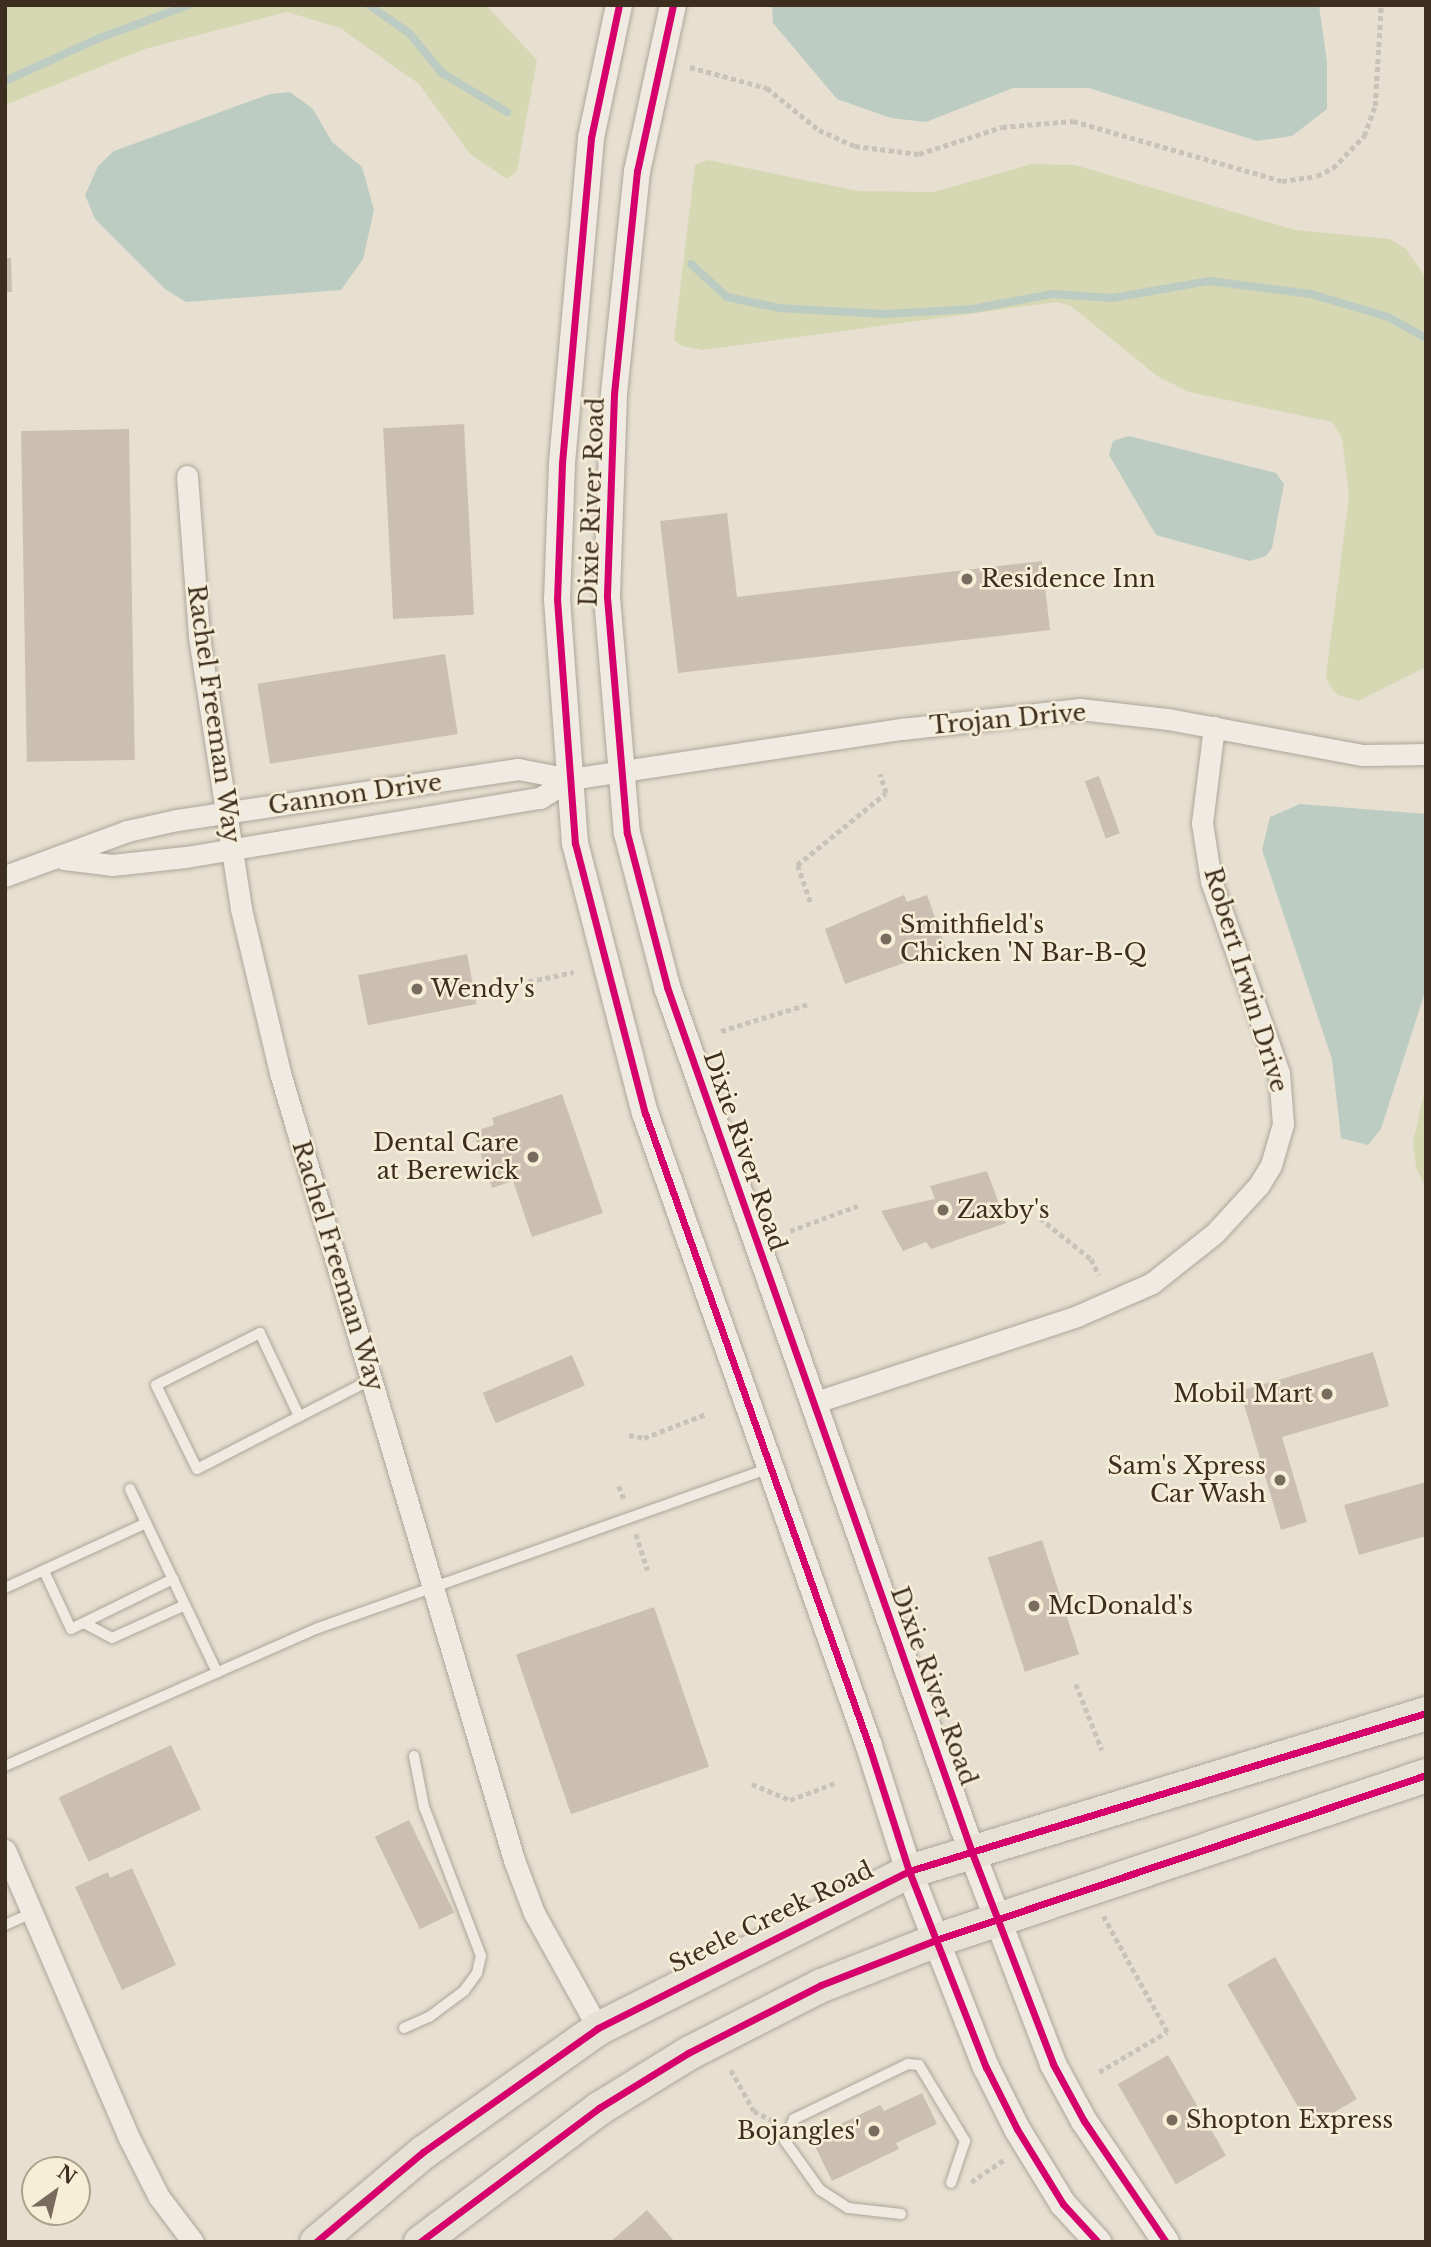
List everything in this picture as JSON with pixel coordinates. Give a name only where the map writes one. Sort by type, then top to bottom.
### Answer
[{"type":"main road","name":"Steele Creek Road","points":[[316,2242],[423,2152],[598,2028],[909,1871],[1426,1713]]},
{"type":"main road","points":[[420,2242],[598,2108],[688,2053],[821,1985],[936,1940],[1426,1775]]},
{"type":"street","name":"Dixie River Road","points":[[619,5],[591,138],[562,464],[557,599],[580,778],[575,843],[594,930],[645,1113],[771,1468],[909,1871],[986,2067],[1017,2129],[1063,2204],[1097,2242]]},
{"type":"street","name":"Dixie River Road","points":[[673,5],[638,171],[614,394],[607,597],[626,833],[667,987],[971,1850],[1054,2064],[1084,2121],[1166,2242]]},
{"type":"street","name":"Rachel Freeman Way","points":[[187,476],[199,637],[241,909],[280,1073],[529,1900],[598,2028]]},
{"type":"street","name":"Trojan Drive","points":[[580,778],[902,729],[1080,709],[1214,727],[1363,755],[1426,754]]},
{"type":"street","name":"Robert Irwin Drive","points":[[813,1404],[1077,1316],[1153,1283],[1215,1233],[1259,1185],[1271,1165],[1283,1124],[1279,1073],[1211,881],[1202,823],[1214,727]]},
{"type":"street","name":"Gannon Drive","points":[[5,876],[62,858],[127,831],[227,813],[518,769],[580,778]]},
{"type":"street","name":"Gannon Drive","points":[[62,858],[112,865],[233,849],[540,798],[580,778]]},
{"type":"street","points":[[5,1850],[128,2136],[159,2197],[193,2242]]},
{"type":"lane","points":[[299,1416],[260,1333],[156,1385],[197,1469],[372,1379]]},
{"type":"lane","points":[[5,1766],[318,1628],[771,1468]]},
{"type":"lane","points":[[130,1489],[217,1672]]},
{"type":"lane","points":[[5,1588],[146,1523]]},
{"type":"lane","points":[[44,1571],[71,1629],[173,1579]]},
{"type":"lane","points":[[83,1623],[113,1638],[185,1605]]},
{"type":"lane","points":[[404,2028],[429,2017],[464,1991],[477,1973],[481,1956],[424,1807],[414,1756]]},
{"type":"lane","points":[[5,1925],[32,1913]]},
{"type":"lane","points":[[901,2214],[864,2211],[835,2201],[795,2158],[785,2141],[788,2127],[799,2115],[908,2064],[919,2065],[965,2141],[955,2187]]},
{"type":"path","points":[[690,67],[767,88],[819,130],[855,146],[919,154],[1002,127],[1073,121],[1121,132],[1263,179],[1290,181],[1333,168],[1364,136],[1375,106],[1381,5]]},
{"type":"path","points":[[810,902],[797,865],[886,793],[880,774]]},
{"type":"path","points":[[512,985],[574,972]]},
{"type":"path","points":[[721,1031],[808,1004]]},
{"type":"path","points":[[790,1231],[858,1206]]},
{"type":"path","points":[[1040,1218],[1091,1259],[1099,1275]]},
{"type":"path","points":[[629,1435],[644,1438],[706,1414]]},
{"type":"path","points":[[619,1486],[624,1499]]},
{"type":"path","points":[[635,1533],[648,1570]]},
{"type":"path","points":[[1076,1685],[1102,1750]]},
{"type":"path","points":[[752,1784],[790,1800],[835,1783]]},
{"type":"path","points":[[1099,2071],[1167,2032],[1103,1915]]},
{"type":"path","points":[[731,2070],[754,2111],[788,2127]]},
{"type":"path","points":[[955,2187],[1003,2160]]},
{"type":"green space","points":[[5,5],[486,5],[537,60],[517,171],[507,179],[470,154],[419,84],[340,28],[287,12],[145,49],[5,105]]},
{"type":"green space","points":[[708,160],[858,191],[934,192],[1032,164],[1075,165],[1295,230],[1390,239],[1406,249],[1426,278],[1426,667],[1358,701],[1338,695],[1326,676],[1349,496],[1342,438],[1332,422],[1189,392],[1157,376],[1071,306],[1057,302],[703,350],[682,346],[674,340],[695,165]]},
{"type":"green space","points":[[1426,1085],[1426,1187],[1416,1168],[1413,1142]]},
{"type":"shaded area","points":[[772,5],[1319,5],[1327,62],[1327,109],[1292,136],[1257,141],[1089,88],[1013,88],[926,122],[891,118],[837,99],[773,23]]},
{"type":"shaded area","points":[[290,92],[313,109],[332,142],[362,167],[374,210],[363,259],[341,290],[186,302],[165,289],[95,219],[85,195],[98,166],[114,151],[270,94]]},
{"type":"shaded area","points":[[1129,436],[1276,473],[1284,484],[1272,548],[1266,556],[1250,561],[1156,535],[1109,455],[1113,441]]},
{"type":"shaded area","points":[[1300,804],[1426,814],[1426,989],[1381,1129],[1368,1145],[1341,1138],[1332,1059],[1262,850],[1270,817]]},
{"type":"building","points":[[5,258],[11,258],[12,292],[5,292]]},
{"type":"building","points":[[464,424],[474,615],[393,619],[383,428]]},
{"type":"building","points":[[129,429],[135,760],[27,762],[21,431]]},
{"type":"building","name":"Residence Inn","points":[[727,513],[737,597],[1042,561],[1050,630],[678,673],[660,521]]},
{"type":"building","points":[[445,654],[458,734],[270,764],[257,684]]},
{"type":"building","points":[[1099,776],[1120,833],[1106,838],[1085,781]]},
{"type":"building","name":"Smithfield's Chicken 'N Bar-B-Q","points":[[904,895],[907,902],[927,895],[946,948],[845,984],[825,929]]},
{"type":"building","name":"Wendy's","points":[[467,954],[477,1004],[368,1025],[358,975]]},
{"type":"building","name":"Dental Care at Berewick","points":[[562,1094],[603,1213],[532,1237],[513,1181],[492,1188],[473,1132],[494,1125],[492,1118]]},
{"type":"building","name":"Zaxby's","points":[[987,1171],[1006,1223],[931,1249],[926,1242],[903,1251],[881,1211],[935,1199],[930,1186]]},
{"type":"building","name":"Mobil Mart","points":[[1373,1352],[1389,1406],[1282,1437],[1307,1522],[1281,1530],[1240,1391]]},
{"type":"building","points":[[572,1355],[585,1385],[496,1423],[483,1393]]},
{"type":"building","points":[[1426,1482],[1426,1536],[1359,1555],[1344,1505]]},
{"type":"building","name":"McDonald's","points":[[1042,1540],[1079,1654],[1025,1672],[988,1558]]},
{"type":"building","points":[[654,1607],[709,1767],[571,1814],[516,1655]]},
{"type":"building","points":[[171,1745],[201,1809],[89,1862],[59,1797]]},
{"type":"building","points":[[409,1820],[454,1913],[420,1929],[375,1837]]},
{"type":"building","points":[[132,1868],[176,1965],[122,1990],[75,1887],[108,1872],[110,1878]]},
{"type":"building","points":[[1275,1957],[1357,2099],[1309,2127],[1227,1985]]},
{"type":"building","name":"Shopton Express","points":[[1168,2055],[1226,2155],[1176,2184],[1118,2084]]},
{"type":"building","name":"Bojangles'","points":[[922,2093],[937,2124],[896,2143],[899,2149],[832,2181],[811,2138],[880,2105],[884,2111]]},
{"type":"building","points":[[647,2210],[675,2242],[610,2242]]},
{"type":"waterway","points":[[5,81],[97,39],[189,5]]},
{"type":"waterway","points":[[369,5],[409,33],[442,73],[507,112]]},
{"type":"waterway","points":[[691,264],[727,297],[779,308],[885,314],[972,309],[1052,294],[1112,298],[1209,281],[1311,294],[1388,317],[1426,338]]},
{"type":"cycle path","points":[[619,5],[591,138],[562,464],[557,599],[575,843],[645,1113],[869,1746],[909,1871],[986,2067],[1017,2129],[1063,2204],[1098,2242]]},
{"type":"cycle path","points":[[673,5],[637,171],[614,394],[607,597],[627,833],[667,987],[971,1850],[1053,2064],[1084,2121],[1166,2242]]},
{"type":"cycle path","points":[[316,2242],[423,2152],[598,2028],[909,1871],[1426,1713]]},
{"type":"cycle path","points":[[420,2242],[599,2108],[688,2053],[821,1985],[936,1940],[1426,1775]]},
{"type":"place","name":"Residence Inn","points":[[967,579]]},
{"type":"place","name":"Smithfield's Chicken 'N Bar-B-Q","points":[[886,939]]},
{"type":"place","name":"Wendy's","points":[[417,989]]},
{"type":"place","name":"Dental Care at Berewick","points":[[533,1157]]},
{"type":"place","name":"Zaxby's","points":[[943,1210]]},
{"type":"place","name":"Mobil Mart","points":[[1327,1394]]},
{"type":"place","name":"Sam's Xpress Car Wash","points":[[1280,1480]]},
{"type":"place","name":"McDonald's","points":[[1034,1606]]},
{"type":"place","name":"Shopton Express","points":[[1172,2120]]},
{"type":"place","name":"Bojangles'","points":[[874,2131]]}]
